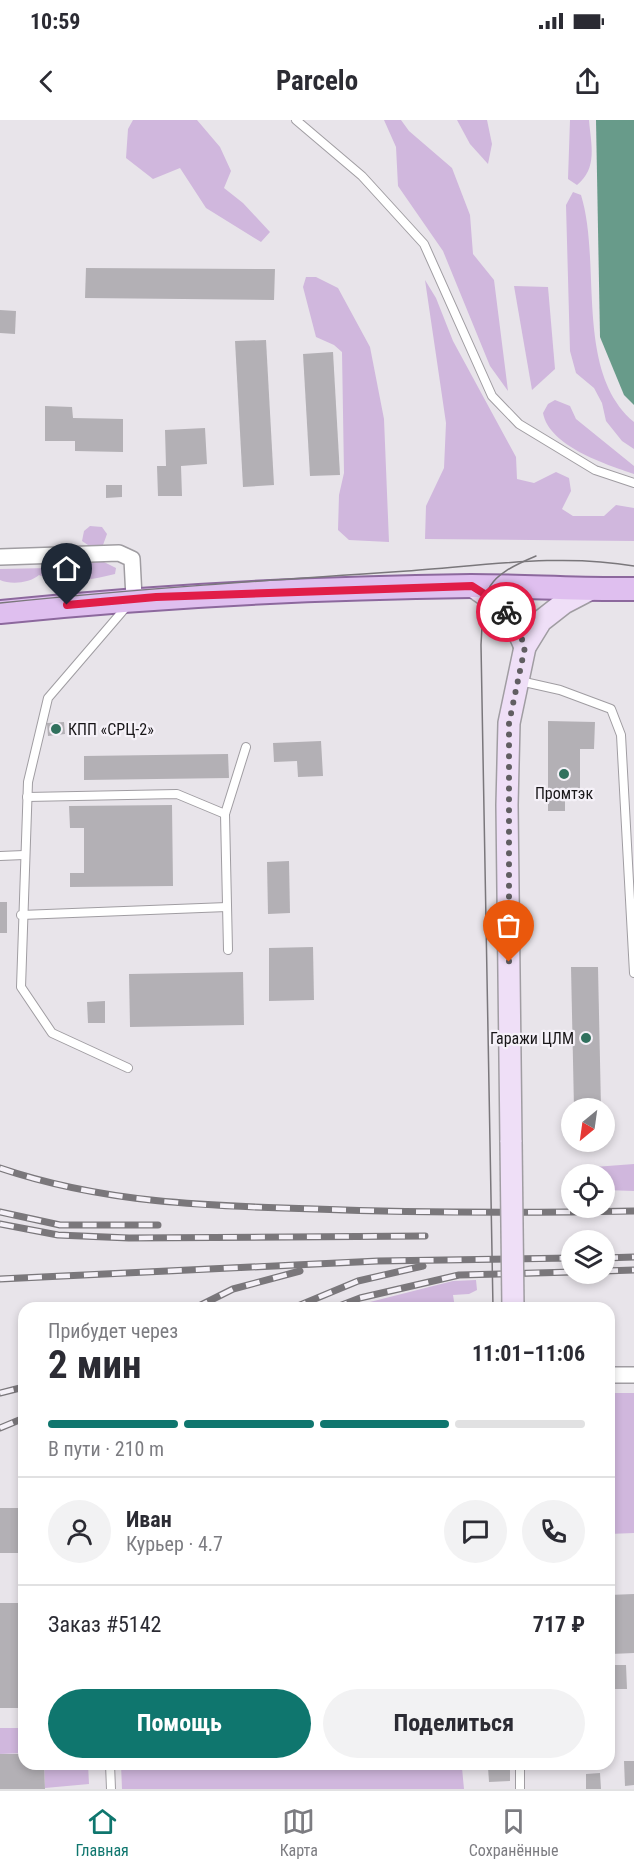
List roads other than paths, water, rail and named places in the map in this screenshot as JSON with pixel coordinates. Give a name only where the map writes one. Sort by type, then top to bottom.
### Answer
[{"type":"main road","points":[[0,612],[134,598],[472,586],[589,590],[634,589]]},
{"type":"street","points":[[0,557],[119,553],[132,559],[134,598]]},
{"type":"street","points":[[472,586],[497,602],[515,622],[525,647]]},
{"type":"street","points":[[513,1302],[507,805],[509,723],[525,647],[542,621],[564,603],[589,590]]},
{"type":"street","points":[[615,1375],[634,1375]]},
{"type":"lane","points":[[296,120],[362,176],[424,244],[492,396],[519,424],[595,470],[634,483]]},
{"type":"lane","points":[[128,1068],[52,1033],[21,987],[21,915],[28,782],[48,698],[134,598]]},
{"type":"lane","points":[[518,681],[560,690],[611,709],[621,735],[634,973]]},
{"type":"lane","points":[[228,950],[225,814],[246,747]]},
{"type":"lane","points":[[27,797],[177,794],[225,814]]},
{"type":"lane","points":[[0,856],[24,855]]},
{"type":"lane","points":[[21,915],[227,907]]},
{"type":"lane","points":[[110,1770],[111,1789]]},
{"type":"lane","points":[[520,1770],[520,1789]]},
{"type":"tram line","points":[[493,1302],[482,626],[485,598],[495,580],[518,564],[536,556]]},
{"type":"tram line","points":[[0,603],[254,581],[521,562],[578,561],[634,566]]},
{"type":"railway","points":[[0,1168],[77,1189],[116,1196],[195,1204],[395,1211],[634,1211]]},
{"type":"railway","points":[[0,1212],[60,1225],[158,1225]]},
{"type":"railway","points":[[0,1224],[58,1235],[129,1238],[425,1236]]},
{"type":"railway","points":[[615,1258],[634,1257]]},
{"type":"railway","points":[[0,1279],[378,1261],[561,1258]]},
{"type":"railway","points":[[307,1302],[358,1281],[423,1266]]},
{"type":"railway","points":[[615,1271],[634,1270]]},
{"type":"railway","points":[[207,1302],[233,1289],[300,1271]]},
{"type":"railway","points":[[350,1302],[459,1275],[561,1272]]},
{"type":"railway","points":[[0,1393],[18,1388]]},
{"type":"railway","points":[[0,1428],[18,1420]]},
{"type":"place","name":"КПП «СРЦ-2»","points":[[56,729]]},
{"type":"place","name":"Промтэк","points":[[564,774]]},
{"type":"place","name":"Гаражи ЦЛМ","points":[[586,1038]]}]
